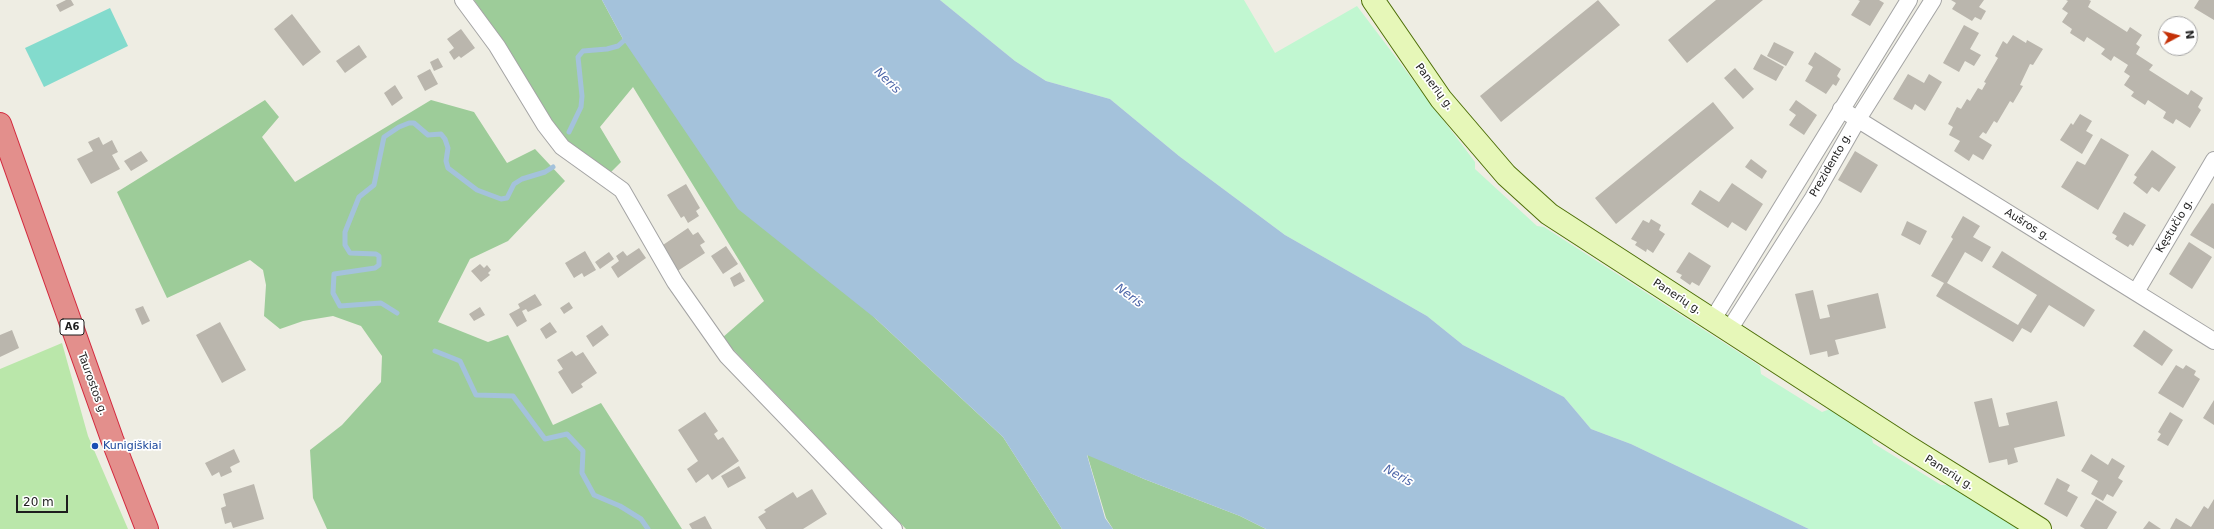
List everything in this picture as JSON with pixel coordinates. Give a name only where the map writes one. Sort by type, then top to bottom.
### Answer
[{"type":"highway","name":"Taurostos g.","points":[[0,124],[110,432],[147,529]]},
{"type":"street","points":[[463,0],[497,46],[546,125],[562,147],[622,190],[675,282],[727,356],[894,529]]},
{"type":"street","name":"Panerių g.","points":[[1373,0],[1441,99],[1506,175],[1549,214],[1907,446],[2040,529]]},
{"type":"street","name":"Prezidento g.","points":[[1721,325],[1841,110],[1909,0]]},
{"type":"street","name":"Prezidento g.","points":[[1721,325],[1813,198],[1858,119],[1933,0]]},
{"type":"street","name":"Aušros g.","points":[[1841,110],[1858,119],[2214,341]]},
{"type":"street","name":"Kęstučio g.","points":[[2136,292],[2214,160]]},
{"type":"green space","points":[[474,0],[602,0],[624,41],[876,319],[1003,437],[1062,529],[906,529],[722,338],[764,301],[633,87],[600,127],[621,162],[611,172],[602,168],[560,136],[500,37]]},
{"type":"green space","points":[[940,0],[1244,0],[1275,53],[1357,6],[1475,162],[1475,169],[1537,226],[1544,227],[1760,366],[1761,374],[1822,412],[1830,409],[1871,435],[1873,443],[1941,485],[1950,485],[2020,529],[1809,529],[1631,444],[1591,429],[1564,397],[1463,345],[1427,316],[1285,235],[1179,156],[1110,99],[1046,81],[1015,61]]},
{"type":"green space","points":[[265,100],[279,117],[262,137],[295,182],[431,100],[474,112],[507,163],[535,149],[565,181],[508,241],[470,259],[438,322],[488,342],[508,335],[553,425],[601,403],[682,529],[327,529],[313,498],[310,450],[342,425],[381,382],[382,356],[361,326],[333,316],[303,321],[280,329],[264,316],[266,285],[263,270],[250,260],[167,298],[117,192]]},
{"type":"green space","points":[[62,343],[88,436],[128,529],[0,529],[0,369]]},
{"type":"green space","points":[[1087,454],[1144,479],[1240,516],[1266,529],[1113,529],[1106,518]]},
{"type":"shaded area","points":[[110,8],[128,46],[44,87],[25,48]]},
{"type":"water","name":"Neris","points":[[602,0],[940,0],[1015,61],[1046,81],[1110,99],[1179,156],[1285,235],[1427,316],[1463,345],[1564,397],[1591,429],[1631,444],[1809,529],[1266,529],[1240,516],[1087,455],[1105,518],[1113,529],[1062,529],[1003,437],[876,319],[738,209],[624,41]]},
{"type":"building","points":[[66,0],[71,0],[74,5],[60,12],[56,5]]},
{"type":"building","points":[[1598,0],[1620,25],[1501,122],[1480,96]]},
{"type":"building","points":[[1716,0],[1763,0],[1687,63],[1668,40]]},
{"type":"building","points":[[1858,0],[1879,0],[1884,3],[1870,26],[1851,15],[1860,1]]},
{"type":"building","points":[[1951,0],[1984,0],[1979,7],[1986,11],[1981,20],[1975,17],[1972,21],[1952,9],[1956,3]]},
{"type":"building","points":[[2066,0],[2089,0],[2091,1],[2088,7],[2127,32],[2130,27],[2142,35],[2136,44],[2140,47],[2136,54],[2153,65],[2149,70],[2188,95],[2191,90],[2203,98],[2198,107],[2201,110],[2190,128],[2176,119],[2173,124],[2163,118],[2166,112],[2148,100],[2145,105],[2131,96],[2134,92],[2124,85],[2130,76],[2124,72],[2128,65],[2114,56],[2111,61],[2101,54],[2105,49],[2087,37],[2084,42],[2070,33],[2072,29],[2062,22],[2068,13],[2062,9],[2068,1]]},
{"type":"building","points":[[2199,0],[2214,0],[2214,20],[2194,8]]},
{"type":"building","points":[[292,14],[321,52],[303,66],[274,29]]},
{"type":"building","points":[[1964,25],[1979,33],[1970,49],[1981,55],[1974,66],[1965,61],[1959,72],[1943,63]]},
{"type":"building","points":[[461,29],[475,48],[461,58],[459,56],[454,60],[449,52],[454,48],[447,39]]},
{"type":"building","points":[[2013,35],[2026,43],[2027,40],[2043,49],[2033,65],[2030,64],[2020,85],[2023,86],[2013,103],[2010,101],[1997,123],[1994,121],[1986,134],[1983,132],[1979,137],[1992,145],[1983,160],[1973,154],[1969,161],[1954,151],[1960,141],[1949,135],[1953,127],[1948,124],[1957,107],[1961,109],[1967,99],[1970,101],[1978,88],[1982,90],[1986,83],[1984,82],[1998,58],[1995,56],[2003,41],[2007,44]]},
{"type":"building","points":[[1774,42],[1794,52],[1786,66],[1767,56]]},
{"type":"building","points":[[359,45],[367,57],[345,73],[336,61]]},
{"type":"building","points":[[1815,52],[1841,69],[1837,76],[1840,79],[1836,86],[1833,84],[1826,94],[1805,81],[1813,67],[1808,64]]},
{"type":"building","points":[[1761,54],[1784,67],[1776,81],[1753,69]]},
{"type":"building","points":[[438,58],[443,67],[434,71],[430,62]]},
{"type":"building","points":[[1735,68],[1754,89],[1743,99],[1724,78]]},
{"type":"building","points":[[430,69],[438,84],[425,91],[417,76]]},
{"type":"building","points":[[1908,74],[1924,83],[1929,74],[1942,82],[1925,111],[1915,104],[1912,110],[1893,99]]},
{"type":"building","points":[[395,85],[403,98],[392,106],[384,93]]},
{"type":"building","points":[[1796,100],[1817,115],[1804,135],[1789,125],[1796,115],[1789,110]]},
{"type":"building","points":[[1713,102],[1734,128],[1616,224],[1595,198]]},
{"type":"building","points":[[2080,114],[2092,121],[2086,131],[2093,135],[2082,154],[2060,140],[2071,123],[2073,125]]},
{"type":"building","points":[[99,137],[103,145],[112,140],[118,152],[112,155],[120,169],[91,184],[77,159],[93,151],[88,142]]},
{"type":"building","points":[[2101,138],[2129,155],[2098,210],[2061,187],[2077,161],[2085,165]]},
{"type":"building","points":[[2152,150],[2176,167],[2159,192],[2152,187],[2147,194],[2133,183],[2137,177],[2134,175]]},
{"type":"building","points":[[141,151],[148,161],[131,171],[124,161]]},
{"type":"building","points":[[1855,151],[1878,165],[1861,193],[1838,180]]},
{"type":"building","points":[[1751,159],[1767,171],[1762,179],[1745,167]]},
{"type":"building","points":[[1732,183],[1763,204],[1746,231],[1732,222],[1728,228],[1691,204],[1700,190],[1719,202]]},
{"type":"building","points":[[686,184],[700,208],[696,211],[699,216],[688,223],[684,216],[681,218],[667,195]]},
{"type":"building","points":[[2212,203],[2214,204],[2214,249],[2190,235]]},
{"type":"building","points":[[2124,212],[2146,225],[2133,246],[2130,244],[2128,247],[2115,239],[2117,236],[2112,233]]},
{"type":"building","points":[[1963,216],[1980,226],[1973,237],[1991,247],[1982,262],[1965,252],[1947,283],[2018,325],[2037,295],[1992,267],[2002,251],[2095,310],[2084,327],[2049,305],[2031,333],[2022,328],[2013,342],[1936,296],[1944,283],[1931,276],[1953,239],[1951,237]]},
{"type":"building","points":[[1651,219],[1661,225],[1659,230],[1665,234],[1653,253],[1647,249],[1646,252],[1635,245],[1637,242],[1631,239],[1643,220],[1649,223]]},
{"type":"building","points":[[1907,221],[1927,231],[1920,245],[1901,235]]},
{"type":"building","points":[[688,228],[693,235],[698,232],[705,242],[700,245],[705,253],[676,272],[660,247]]},
{"type":"building","points":[[2189,242],[2212,257],[2192,289],[2169,274]]},
{"type":"building","points":[[726,246],[738,264],[723,274],[711,256]]},
{"type":"building","points":[[639,248],[646,258],[618,278],[611,267],[619,261],[616,256],[623,251],[627,256]]},
{"type":"building","points":[[585,251],[596,270],[584,277],[582,273],[574,278],[565,263]]},
{"type":"building","points":[[609,252],[614,259],[600,269],[595,262]]},
{"type":"building","points":[[1689,252],[1711,266],[1699,286],[1692,282],[1690,285],[1680,278],[1682,275],[1676,272]]},
{"type":"building","points":[[480,264],[484,268],[487,265],[491,270],[488,273],[490,275],[481,282],[471,271]]},
{"type":"building","points":[[740,272],[745,281],[734,287],[730,278]]},
{"type":"building","points":[[1813,290],[1820,319],[1830,317],[1827,305],[1878,293],[1886,328],[1835,340],[1839,354],[1828,357],[1827,351],[1810,355],[1795,294]]},
{"type":"building","points":[[535,294],[542,305],[528,312],[526,309],[522,311],[527,321],[517,327],[509,314],[520,308],[518,304]]},
{"type":"building","points":[[569,302],[573,308],[564,314],[560,308]]},
{"type":"building","points":[[143,306],[150,321],[142,325],[135,309]]},
{"type":"building","points":[[480,307],[485,315],[474,321],[469,314]]},
{"type":"building","points":[[220,322],[246,370],[222,383],[196,335]]},
{"type":"building","points":[[550,322],[557,332],[546,339],[540,329]]},
{"type":"building","points":[[602,325],[609,335],[593,347],[586,336]]},
{"type":"building","points":[[12,330],[19,348],[0,357],[0,335]]},
{"type":"building","points":[[2144,330],[2173,350],[2162,366],[2133,346]]},
{"type":"building","points":[[572,351],[576,356],[583,352],[597,373],[581,384],[583,387],[572,394],[558,372],[563,369],[557,360]]},
{"type":"building","points":[[2176,365],[2183,369],[2186,365],[2196,371],[2194,375],[2200,379],[2183,408],[2158,393]]},
{"type":"building","points":[[1992,398],[1999,427],[2009,425],[2006,413],[2057,401],[2065,436],[2014,448],[2018,462],[2008,465],[2007,459],[1989,463],[1974,402]]},
{"type":"building","points":[[2214,400],[2214,425],[2203,418]]},
{"type":"building","points":[[705,412],[718,431],[714,434],[718,440],[723,437],[739,461],[712,480],[708,474],[696,483],[687,469],[698,461],[678,430]]},
{"type":"building","points":[[2170,412],[2183,420],[2168,446],[2157,440],[2161,434],[2158,432]]},
{"type":"building","points":[[234,449],[240,462],[230,467],[232,472],[221,477],[219,472],[212,476],[205,463]]},
{"type":"building","points":[[2091,454],[2108,465],[2112,458],[2125,466],[2118,478],[2123,481],[2113,497],[2107,494],[2103,501],[2091,494],[2098,481],[2081,471]]},
{"type":"building","points":[[739,466],[746,478],[728,488],[721,476]]},
{"type":"building","points":[[2057,478],[2070,485],[2067,491],[2078,497],[2067,517],[2044,504]]},
{"type":"building","points":[[254,484],[264,519],[233,528],[231,522],[225,524],[221,508],[226,506],[223,494]]},
{"type":"building","points":[[812,489],[827,514],[803,529],[766,529],[758,517],[766,512],[764,510],[793,492],[797,498]]},
{"type":"building","points":[[2096,499],[2117,512],[2107,529],[2085,529],[2080,526]]},
{"type":"building","points":[[2214,499],[2214,529],[2170,529],[2176,518],[2191,527],[2204,506],[2208,509]]},
{"type":"building","points":[[705,516],[712,529],[692,529],[689,524]]},
{"type":"building","points":[[2149,521],[2161,529],[2143,529]]},
{"type":"waterway","points":[[569,132],[581,107],[582,96],[578,57],[583,51],[607,49],[618,46],[628,37]]},
{"type":"waterway","points":[[397,313],[381,303],[340,306],[333,293],[334,274],[375,268],[379,265],[379,256],[376,254],[350,253],[345,245],[345,232],[359,197],[374,185],[384,137],[399,127],[409,123],[414,123],[428,135],[441,134],[445,139],[448,148],[446,161],[448,168],[477,190],[501,199],[507,198],[514,184],[522,179],[545,172],[553,167]]},
{"type":"waterway","points":[[435,351],[460,361],[476,395],[513,396],[545,439],[567,434],[583,451],[582,473],[594,495],[620,506],[641,519],[648,529]]},
{"type":"place","name":"Kunigiškiai","points":[[95,446]]}]
